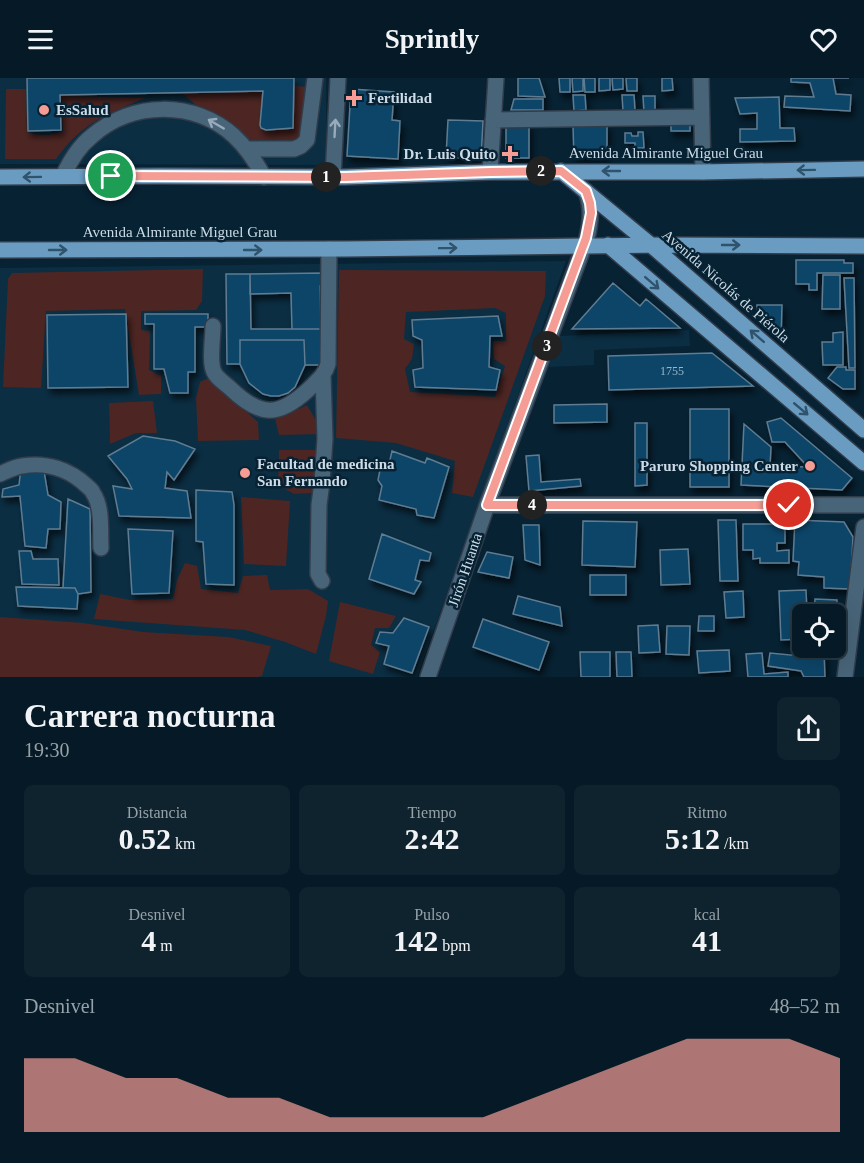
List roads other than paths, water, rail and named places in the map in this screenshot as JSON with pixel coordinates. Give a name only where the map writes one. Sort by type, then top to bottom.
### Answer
[{"type":"main road","name":"Avenida Almirante Miguel Grau","points":[[0,177],[333,177],[490,172],[864,169]]},
{"type":"main road","name":"Avenida Nicolás de Piérola","points":[[561,171],[647,241],[864,430]]},
{"type":"main road","name":"Avenida Almirante Miguel Grau","points":[[0,250],[329,249],[585,242],[608,245],[647,241],[864,246]]},
{"type":"main road","points":[[608,245],[864,463]]},
{"type":"main road","points":[[712,334],[730,313]]},
{"type":"street","points":[[247,149],[294,149],[307,140],[315,78]]},
{"type":"street","points":[[333,177],[338,78]]},
{"type":"street","points":[[490,172],[496,78]]},
{"type":"street","points":[[701,78],[703,172]]},
{"type":"street","points":[[63,176],[77,150],[105,125],[141,111],[160,109],[180,110],[199,115],[234,135],[247,149],[264,177]]},
{"type":"street","points":[[493,120],[702,117]]},
{"type":"street","name":"Jirón Huanta","points":[[428,677],[487,505],[585,242],[591,213],[590,203],[581,187]]},
{"type":"street","points":[[213,326],[212,363],[215,374],[242,399],[261,409],[278,410],[298,399],[323,375],[328,364],[329,249]]},
{"type":"street","points":[[322,581],[318,574],[319,505],[325,439],[323,375]]},
{"type":"street","points":[[0,474],[23,465],[48,466],[58,468],[78,478],[94,493],[100,513],[101,549]]},
{"type":"street","points":[[487,505],[864,505]]},
{"type":"street","points":[[845,677],[864,527]]},
{"type":"place","name":"Fertilidad","points":[[354,98]]},
{"type":"place","name":"EsSalud","points":[[44,110]]},
{"type":"place","name":"Dr. Luis Quito","points":[[510,154]]},
{"type":"place","name":"Paruro Shopping Center","points":[[810,466]]},
{"type":"place","name":"Facultad de medicina San Fernando","points":[[245,473]]}]
